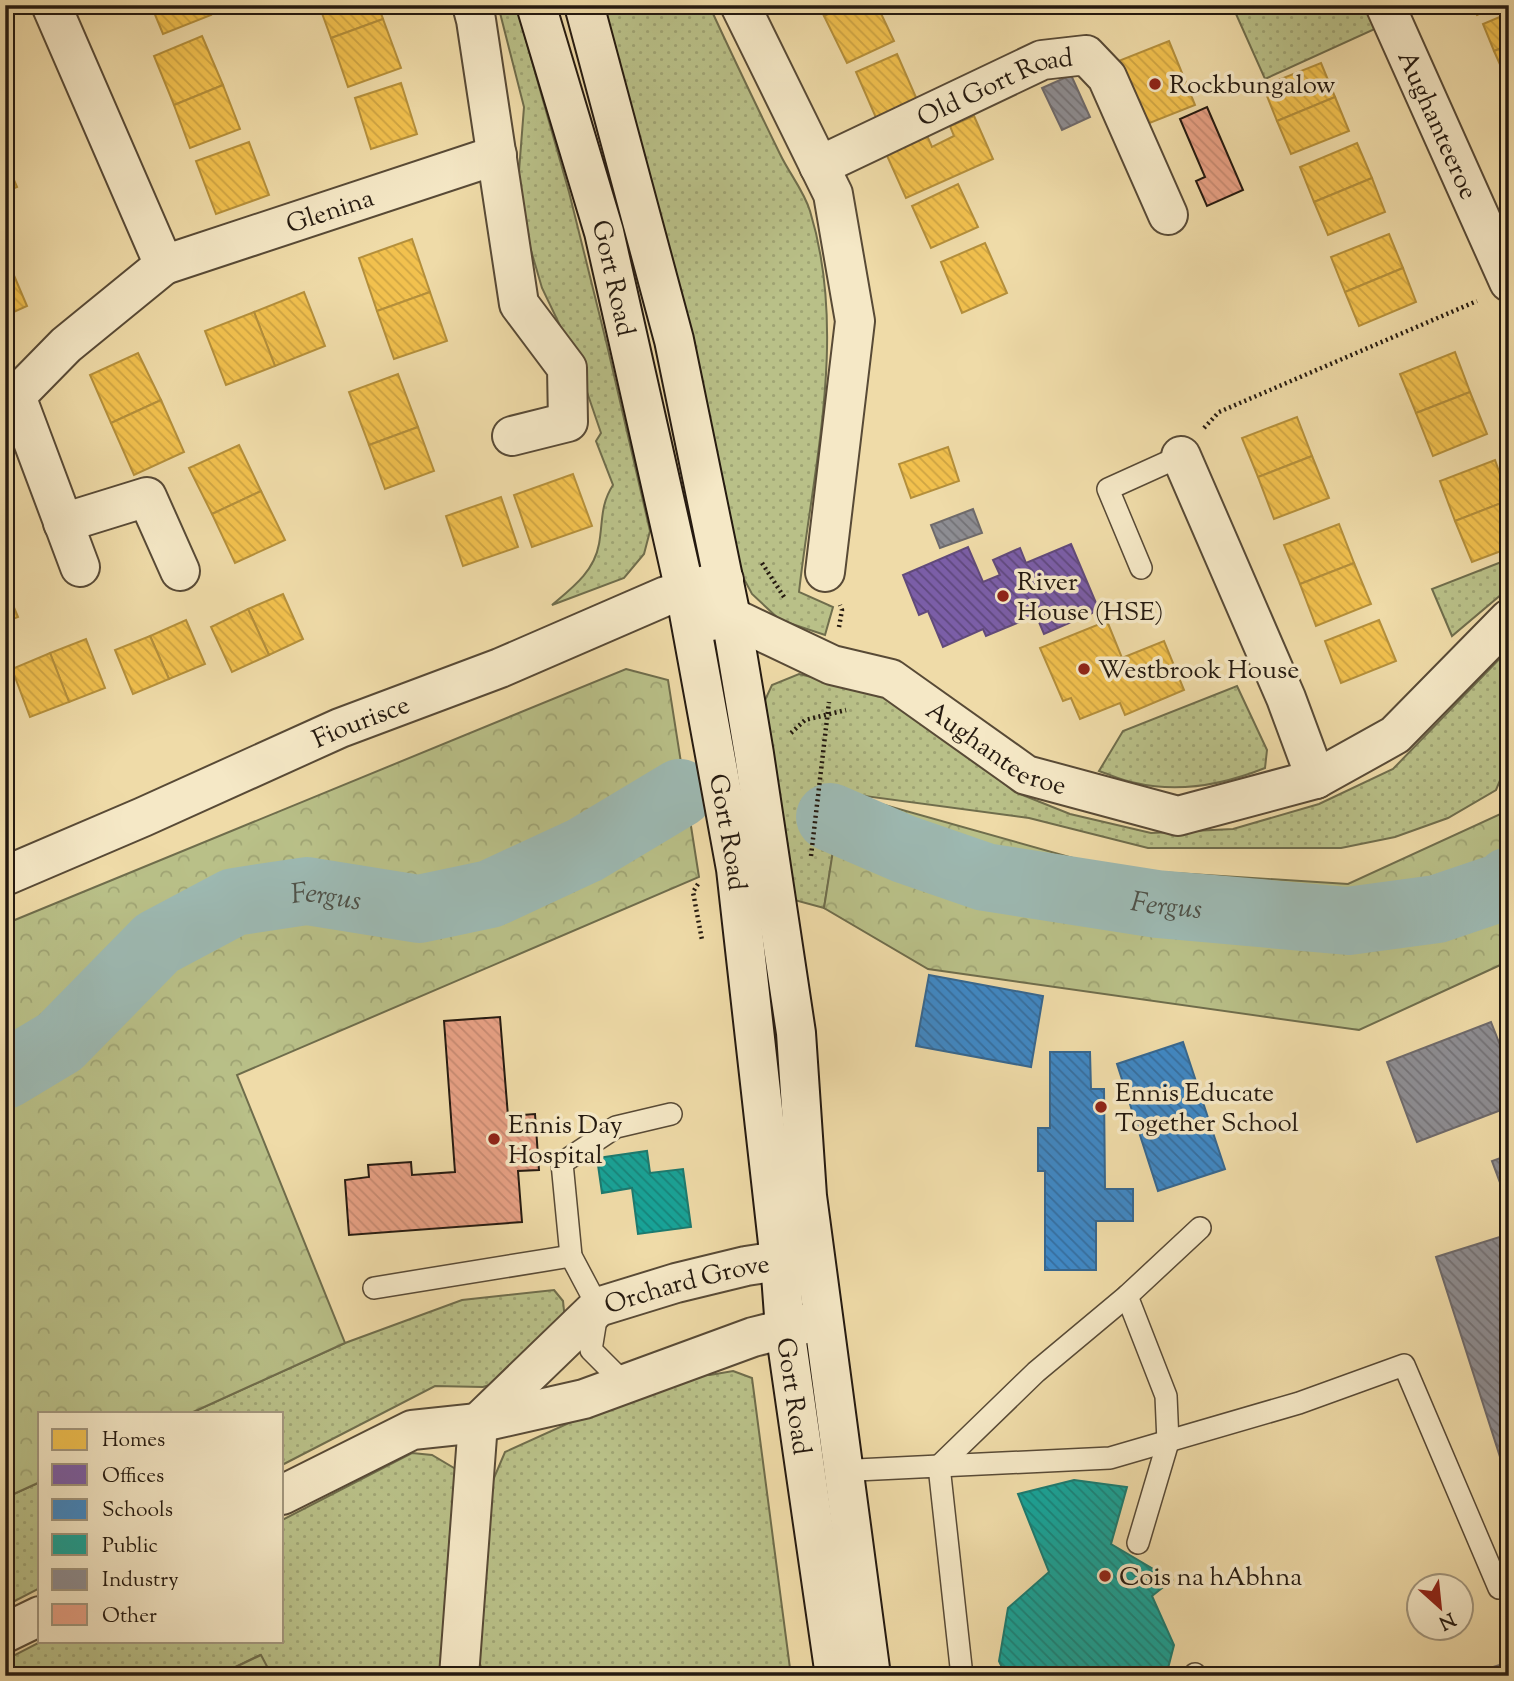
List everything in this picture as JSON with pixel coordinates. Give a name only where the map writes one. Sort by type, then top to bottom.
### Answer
[{"type":"street","points":[[51,5],[164,265]]},
{"type":"street","points":[[472,5],[519,304],[567,368],[568,422],[512,436]]},
{"type":"street","name":"Gort Road","points":[[536,5],[604,232],[688,608],[736,869],[798,1258],[823,1320],[871,1676]]},
{"type":"street","name":"Gort Road","points":[[584,5],[674,340],[724,580],[796,1033],[807,1196],[785,1329],[835,1676]]},
{"type":"street","points":[[740,5],[833,194],[855,321],[825,572]]},
{"type":"street","name":"Aughanteeroe","points":[[1385,5],[1496,290]]},
{"type":"street","name":"Old Gort Road","points":[[819,166],[1042,60],[1086,55],[1107,77],[1168,215]]},
{"type":"street","name":"Glenina","points":[[80,567],[11,394],[164,265],[497,155]]},
{"type":"street","points":[[1181,456],[1286,698],[1316,779]]},
{"type":"street","points":[[63,523],[148,497],[180,571]]},
{"type":"street","name":"Fiourisce","points":[[5,876],[340,728],[500,668],[666,596],[688,608],[724,580]]},
{"type":"street","points":[[688,608],[731,617]]},
{"type":"street","name":"Aughanteeroe","points":[[731,617],[832,665],[891,679],[1026,775],[1178,816],[1316,779],[1395,735],[1509,619]]},
{"type":"street","name":"Orchard Grove","points":[[478,1423],[598,1307],[676,1283],[746,1266],[798,1258]]},
{"type":"street","points":[[284,1494],[412,1430],[478,1423],[584,1399],[752,1337],[823,1320]]},
{"type":"street","points":[[459,1676],[478,1423]]},
{"type":"street","points":[[5,1633],[38,1616]]},
{"type":"lane","points":[[1141,568],[1108,489],[1181,456]]},
{"type":"lane","points":[[625,1384],[591,1350],[598,1307],[570,1256],[562,1163],[616,1128],[671,1115]]},
{"type":"lane","points":[[939,1466],[1036,1372],[1126,1296],[1200,1228]]},
{"type":"lane","points":[[374,1288],[570,1256]]},
{"type":"lane","points":[[1126,1296],[1166,1396],[1168,1442],[1138,1543]]},
{"type":"lane","points":[[806,1472],[1110,1458],[1299,1403],[1404,1365],[1499,1588]]},
{"type":"lane","points":[[939,1466],[962,1676]]},
{"type":"path","points":[[1181,456],[1219,412],[1496,290]]},
{"type":"path","points":[[759,559],[783,596],[792,603]]},
{"type":"path","points":[[829,625],[839,628]]},
{"type":"path","points":[[756,769],[780,742],[805,720],[852,709]]},
{"type":"green space","points":[[498,5],[516,5],[569,192],[650,531],[644,554],[624,578],[552,605],[581,579],[592,563],[599,544],[604,507],[613,485],[596,441],[601,433],[575,357],[542,288],[521,216],[518,184],[524,107]]},
{"type":"green space","points":[[596,5],[709,5],[810,211],[821,258],[827,353],[819,449],[799,592],[833,607],[825,635],[780,620],[752,594],[728,549]]},
{"type":"green space","points":[[1232,5],[1366,5],[1377,28],[1265,79]]},
{"type":"green space","points":[[1509,559],[1509,588],[1452,636],[1432,589]]},
{"type":"green space","points":[[1509,649],[1509,759],[1496,790],[1448,818],[1395,837],[1341,848],[1148,848],[1029,818],[843,793],[824,908],[787,898],[759,713],[772,685],[799,674],[882,694],[912,711],[1015,792],[1070,814],[1151,833],[1233,829],[1319,804],[1393,769]]},
{"type":"green space","points":[[626,669],[668,680],[699,877],[237,1075],[345,1343],[193,1412],[38,1412],[38,1483],[5,1498],[5,924]]},
{"type":"green space","points":[[1237,686],[1267,750],[1265,768],[1218,782],[1185,787],[1152,786],[1099,771],[1123,731]]},
{"type":"green space","points":[[842,793],[1112,869],[1348,884],[1509,810],[1509,961],[1359,1030],[928,969],[824,908]]},
{"type":"green space","points":[[554,1290],[563,1301],[565,1320],[506,1380],[483,1387],[435,1386],[284,1464],[284,1412],[193,1412],[345,1343],[462,1300]]},
{"type":"green space","points":[[733,1371],[752,1378],[791,1676],[484,1676],[478,1658],[485,1499],[505,1452],[677,1374],[710,1375]]},
{"type":"green space","points":[[412,1453],[432,1455],[459,1471],[450,1534],[440,1676],[272,1676],[260,1655],[217,1676],[5,1676],[5,1660],[40,1642],[284,1642],[284,1519]]},
{"type":"green space","points":[[38,1483],[38,1589],[5,1606],[5,1498]]},
{"type":"green space","points":[[261,1655],[272,1676],[217,1676]]},
{"type":"building: Homes","points":[[151,5],[207,5],[211,15],[163,34]]},
{"type":"building: Homes","points":[[319,5],[378,5],[383,19],[331,38]]},
{"type":"building: Homes","points":[[819,5],[846,5],[824,16]]},
{"type":"building: Homes","points":[[846,5],[877,5],[894,41],[847,63],[824,16]]},
{"type":"building: Homes","points":[[1472,5],[1499,5],[1477,15]]},
{"type":"building: Homes","points":[[1509,13],[1509,45],[1494,51],[1483,24]]},
{"type":"building: Homes","points":[[383,19],[401,68],[348,87],[331,38]]},
{"type":"building: Homes","points":[[202,36],[223,85],[174,105],[154,56]]},
{"type":"building: Homes","name":"Rockbungalow","points":[[1169,41],[1195,105],[1142,126],[1116,62]]},
{"type":"building: Homes","points":[[1509,45],[1509,77],[1506,78],[1494,51]]},
{"type":"building: Homes","points":[[897,54],[918,102],[877,120],[856,72]]},
{"type":"building: Homes","points":[[1321,63],[1335,97],[1277,121],[1263,86]]},
{"type":"building: Homes","points":[[401,83],[417,134],[371,149],[355,98]]},
{"type":"building: Homes","points":[[223,85],[240,129],[190,148],[174,105]]},
{"type":"building: Homes","points":[[1335,97],[1349,131],[1291,154],[1277,121]]},
{"type":"building: Homes","points":[[974,116],[993,159],[906,198],[884,149],[925,131],[932,147],[954,136],[950,126]]},
{"type":"building: Homes","points":[[249,142],[269,195],[216,214],[196,161]]},
{"type":"building: Homes","points":[[1357,143],[1372,178],[1314,202],[1300,167]]},
{"type":"building: Homes","points":[[5,159],[17,187],[5,192]]},
{"type":"building: Homes","points":[[1372,178],[1385,212],[1328,235],[1314,202]]},
{"type":"building: Homes","points":[[958,184],[978,227],[931,248],[912,206]]},
{"type":"building: Homes","points":[[1389,234],[1403,268],[1345,292],[1331,257]]},
{"type":"building: Homes","points":[[412,239],[430,292],[377,311],[359,258]]},
{"type":"building: Homes","points":[[985,243],[1007,293],[962,313],[941,262]]},
{"type":"building: Homes","points":[[7,259],[27,306],[5,316],[5,260]]},
{"type":"building: Homes","points":[[1403,268],[1416,302],[1359,326],[1345,292]]},
{"type":"building: Homes","points":[[304,292],[325,346],[275,366],[254,312]]},
{"type":"building: Homes","points":[[430,292],[447,341],[394,359],[377,311]]},
{"type":"building: Homes","points":[[254,312],[275,366],[226,385],[205,331]]},
{"type":"building: Homes","points":[[1455,352],[1470,392],[1416,413],[1400,374]]},
{"type":"building: Homes","points":[[138,353],[161,400],[111,423],[90,375]]},
{"type":"building: Homes","points":[[398,374],[418,427],[369,445],[349,392]]},
{"type":"building: Homes","points":[[1470,392],[1487,434],[1433,456],[1416,413]]},
{"type":"building: Homes","points":[[161,400],[184,452],[134,475],[111,423]]},
{"type":"building: Homes","points":[[1297,417],[1312,456],[1258,477],[1242,438]]},
{"type":"building: Homes","points":[[418,427],[434,471],[385,489],[369,445]]},
{"type":"building: Homes","points":[[239,445],[261,491],[212,514],[189,468]]},
{"type":"building: Homes","points":[[948,447],[959,481],[911,498],[899,464]]},
{"type":"building: Homes","points":[[1312,456],[1329,498],[1274,519],[1258,477]]},
{"type":"building: Homes","points":[[1495,460],[1509,500],[1455,521],[1440,481]]},
{"type":"building: Homes","points":[[573,474],[592,526],[532,547],[514,495]]},
{"type":"building: Homes","points":[[261,491],[285,540],[235,563],[212,514]]},
{"type":"building: Homes","points":[[501,497],[518,547],[463,566],[446,516]]},
{"type":"building: Homes","points":[[1509,500],[1509,548],[1472,562],[1455,521]]},
{"type":"building: Homes","points":[[1339,524],[1354,563],[1300,584],[1284,545]]},
{"type":"building: Homes","points":[[1354,563],[1371,604],[1316,626],[1300,584]]},
{"type":"building: Homes","points":[[5,586],[18,617],[5,622]]},
{"type":"building: Homes","points":[[283,594],[303,639],[269,655],[248,609]]},
{"type":"building: Homes","points":[[248,609],[269,655],[232,672],[211,627]]},
{"type":"building: Homes","points":[[186,620],[205,664],[169,679],[150,636]]},
{"type":"building: Homes","points":[[1379,620],[1396,661],[1341,683],[1325,641]]},
{"type":"building: Homes","points":[[1107,621],[1122,658],[1164,641],[1184,690],[1125,715],[1120,703],[1080,719],[1071,698],[1063,701],[1040,648]]},
{"type":"building: Homes","points":[[150,636],[169,679],[133,694],[115,650]]},
{"type":"building: Homes","points":[[86,639],[105,688],[69,702],[50,653]]},
{"type":"building: Homes","points":[[50,653],[69,702],[30,717],[12,669]]},
{"type":"building: Offices","name":"River House (HSE)","points":[[1071,544],[1099,610],[1044,634],[1036,615],[986,636],[983,629],[943,647],[928,611],[919,615],[903,575],[968,547],[983,582],[1000,575],[993,560],[1020,548],[1026,563]]},
{"type":"building: Schools","points":[[929,975],[1043,996],[1031,1067],[916,1046]]},
{"type":"building: Schools","points":[[1183,1042],[1225,1169],[1158,1191],[1117,1064]]},
{"type":"building: Schools","points":[[1050,1052],[1090,1052],[1091,1089],[1104,1089],[1105,1189],[1133,1189],[1133,1221],[1096,1221],[1096,1270],[1045,1270],[1045,1171],[1038,1171],[1038,1128],[1050,1128]]},
{"type":"building: Public","points":[[647,1151],[650,1173],[683,1169],[691,1227],[638,1234],[632,1188],[602,1193],[597,1158]]},
{"type":"building: Public","name":"Cois na hAbhna","points":[[1074,1480],[1127,1487],[1111,1544],[1172,1580],[1152,1596],[1174,1645],[1166,1676],[1006,1676],[999,1661],[1008,1608],[1049,1572],[1018,1494]]},
{"type":"building: Industry","points":[[1071,75],[1090,117],[1062,130],[1042,88]]},
{"type":"building: Industry","points":[[973,509],[982,533],[940,548],[931,525]]},
{"type":"building: Industry","points":[[1491,1022],[1509,1068],[1509,1107],[1417,1142],[1387,1062]]},
{"type":"building: Industry","points":[[1509,1155],[1509,1195],[1505,1196],[1492,1161]]},
{"type":"building: Industry","points":[[1509,1234],[1509,1485],[1436,1257]]},
{"type":"building: Industry","points":[[1509,1662],[1509,1676],[1464,1676]]},
{"type":"building: Other","points":[[1207,107],[1243,190],[1207,206],[1196,181],[1205,177],[1180,119]]},
{"type":"building: Other","name":"Ennis Day Hospital","points":[[500,1017],[508,1116],[535,1114],[539,1170],[518,1171],[522,1222],[349,1235],[345,1180],[369,1177],[368,1165],[411,1162],[412,1175],[455,1172],[444,1021]]},
{"type":"waterway","name":"Fergus","points":[[5,1075],[60,1042],[157,943],[234,902],[307,891],[419,909],[490,894],[585,850],[680,793]]},
{"type":"waterway","name":"Fergus","points":[[830,817],[904,849],[985,877],[1157,904],[1348,921],[1437,909],[1505,886],[1509,881]]},
{"type":"place","name":"Rockbungalow","points":[[1155,84]]},
{"type":"place","name":"River House (HSE)","points":[[1003,596]]},
{"type":"place","name":"Westbrook House","points":[[1084,669]]},
{"type":"place","name":"Ennis Educate Together School","points":[[1101,1107]]},
{"type":"place","name":"Ennis Day Hospital","points":[[494,1139]]},
{"type":"place","name":"Cois na hAbhna","points":[[1105,1576]]}]
